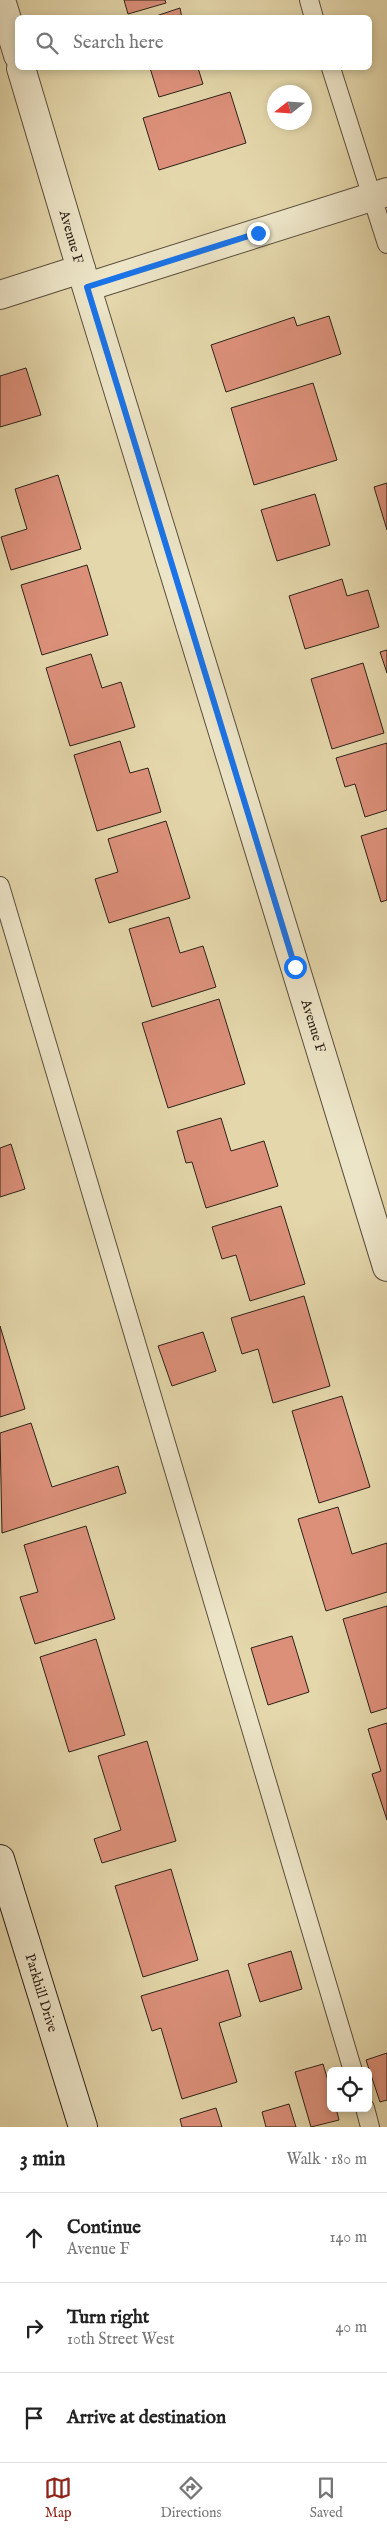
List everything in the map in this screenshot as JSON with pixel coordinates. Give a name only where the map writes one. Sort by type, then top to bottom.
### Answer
[{"type":"street","points":[[1,0],[15,45]]},
{"type":"street","name":"Avenue F","points":[[22,70],[385,1255]]},
{"type":"street","points":[[0,295],[84,278],[380,194]]},
{"type":"street","name":"Parkhill Drive","points":[[0,1859],[83,2127]]},
{"type":"lane","points":[[309,0],[313,15]]},
{"type":"lane","points":[[331,70],[380,194],[387,244]]},
{"type":"lane","points":[[0,886],[353,2067]]},
{"type":"lane","points":[[366,2112],[370,2127]]},
{"type":"building","points":[[124,0],[165,0],[166,3],[128,14]]},
{"type":"building","points":[[180,8],[181,15],[159,15]]},
{"type":"building","points":[[151,70],[199,70],[203,84],[159,97]]},
{"type":"building","points":[[230,92],[246,143],[159,170],[143,118]]},
{"type":"building","points":[[329,316],[341,354],[226,392],[211,345],[294,317],[297,326]]},
{"type":"building","points":[[26,368],[41,415],[0,427],[0,376]]},
{"type":"building","points":[[313,383],[337,460],[254,485],[231,408]]},
{"type":"building","points":[[58,475],[81,549],[11,570],[1,537],[27,529],[15,489]]},
{"type":"building","points":[[387,483],[387,530],[374,487]]},
{"type":"building","points":[[315,494],[330,545],[277,561],[261,510]]},
{"type":"building","points":[[87,565],[108,635],[42,655],[21,585]]},
{"type":"building","points":[[342,579],[347,596],[368,590],[379,627],[305,649],[289,596]]},
{"type":"building","points":[[387,650],[387,673],[380,652]]},
{"type":"building","points":[[91,654],[102,688],[121,682],[135,727],[70,746],[46,668]]},
{"type":"building","points":[[363,663],[384,733],[332,749],[311,679]]},
{"type":"building","points":[[120,741],[130,773],[148,768],[161,812],[97,831],[74,755]]},
{"type":"building","points":[[387,743],[387,810],[365,817],[355,784],[345,787],[336,758]]},
{"type":"building","points":[[166,821],[190,898],[109,923],[95,879],[118,872],[108,839]]},
{"type":"building","points":[[387,828],[387,900],[381,902],[361,836]]},
{"type":"building","points":[[169,917],[180,953],[203,946],[216,987],[152,1007],[129,929]]},
{"type":"building","points":[[219,999],[245,1084],[168,1108],[142,1023]]},
{"type":"building","points":[[221,1118],[231,1151],[264,1141],[278,1186],[206,1208],[192,1162],[186,1163],[177,1131]]},
{"type":"building","points":[[11,1144],[25,1189],[0,1197],[0,1148]]},
{"type":"building","points":[[281,1206],[305,1284],[250,1301],[236,1255],[222,1259],[212,1227]]},
{"type":"building","points":[[304,1296],[330,1386],[273,1403],[258,1349],[242,1354],[231,1318]]},
{"type":"building","points":[[0,1326],[25,1409],[0,1417]]},
{"type":"building","points":[[203,1332],[216,1371],[172,1386],[158,1346]]},
{"type":"building","points":[[342,1396],[370,1487],[319,1503],[292,1411]]},
{"type":"building","points":[[31,1423],[52,1487],[118,1466],[126,1493],[2,1533],[0,1433]]},
{"type":"building","points":[[338,1507],[352,1554],[387,1543],[387,1592],[326,1611],[298,1519]]},
{"type":"building","points":[[86,1526],[115,1619],[35,1644],[20,1597],[38,1592],[24,1545]]},
{"type":"building","points":[[387,1606],[387,1708],[371,1713],[343,1619]]},
{"type":"building","points":[[292,1636],[309,1692],[268,1705],[251,1648]]},
{"type":"building","points":[[96,1639],[125,1735],[69,1752],[40,1657]]},
{"type":"building","points":[[387,1723],[387,1820],[372,1774],[381,1771],[368,1729]]},
{"type":"building","points":[[147,1741],[176,1841],[102,1863],[94,1839],[121,1830],[98,1756]]},
{"type":"building","points":[[171,1869],[198,1960],[143,1977],[115,1886]]},
{"type":"building","points":[[291,1951],[302,1989],[260,2002],[248,1964]]},
{"type":"building","points":[[228,1970],[241,2016],[219,2023],[237,2082],[182,2099],[161,2028],[152,2031],[141,1996]]},
{"type":"building","points":[[387,2053],[387,2100],[380,2102],[372,2078],[372,2067],[368,2067],[366,2060]]},
{"type":"building","points":[[323,2064],[327,2078],[327,2112],[337,2112],[339,2120],[311,2127],[295,2072]]},
{"type":"building","points":[[289,2104],[296,2127],[266,2127],[262,2112]]},
{"type":"building","points":[[216,2108],[222,2127],[182,2127],[180,2119]]},
{"type":"route","points":[[258,233],[87,287],[295,967]]}]
